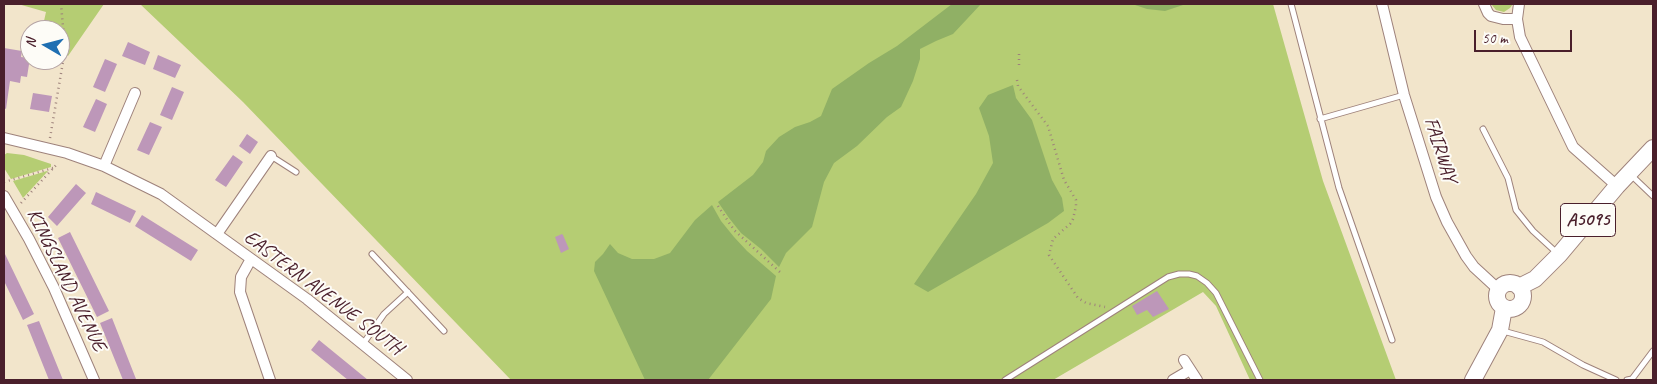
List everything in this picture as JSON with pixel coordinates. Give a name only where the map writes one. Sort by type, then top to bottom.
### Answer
[{"type":"main road","name":"A5095","points":[[1498,290],[1510,283],[1519,287],[1535,279],[1559,255],[1617,186],[1653,148]]},
{"type":"main road","points":[[1498,290],[1498,300],[1504,308],[1513,309],[1519,306],[1523,297],[1519,287]]},
{"type":"main road","points":[[1474,380],[1500,330],[1504,308]]},
{"type":"street","name":"FAIRWAY","points":[[1382,4],[1404,95],[1428,172],[1447,222],[1474,267],[1498,290]]},
{"type":"street","points":[[1484,4],[1488,13],[1492,16],[1503,19],[1517,19]]},
{"type":"street","points":[[1520,4],[1517,19],[1520,37],[1573,147],[1617,186]]},
{"type":"street","points":[[104,166],[135,93]]},
{"type":"street","name":"EASTERN AVENUE SOUTH","points":[[5,138],[67,153],[104,166],[160,194],[307,300],[407,380]]},
{"type":"street","name":"EASTERN AVENUE SOUTH","points":[[217,234],[271,156]]},
{"type":"street","name":"KINGSLAND AVENUE","points":[[4,196],[29,238],[54,288],[94,380]]},
{"type":"street","points":[[251,259],[241,277],[240,292],[270,380]]},
{"type":"street","points":[[1184,360],[1197,380]]},
{"type":"street","points":[[1173,380],[1190,370]]},
{"type":"lane","points":[[1291,4],[1339,188],[1392,340]]},
{"type":"lane","points":[[1320,119],[1404,95]]},
{"type":"lane","points":[[1483,129],[1508,178],[1516,210],[1559,255]]},
{"type":"lane","points":[[271,156],[296,172]]},
{"type":"lane","points":[[1629,173],[1653,196]]},
{"type":"lane","points":[[372,254],[444,331]]},
{"type":"lane","points":[[1005,380],[1168,277],[1178,274],[1189,274],[1197,276],[1208,283],[1216,293],[1260,380]]},
{"type":"lane","points":[[363,344],[384,314],[408,292]]},
{"type":"lane","points":[[1500,330],[1544,342],[1583,365],[1616,380]]},
{"type":"lane","points":[[1627,380],[1632,379],[1653,351]]},
{"type":"path","points":[[49,148],[65,50],[61,4]]},
{"type":"path","points":[[1019,54],[1019,69]]},
{"type":"path","points":[[1017,80],[1018,86],[1048,126],[1064,180],[1076,200],[1073,219],[1070,224],[1052,239],[1049,255],[1078,298],[1086,303],[1107,307]]},
{"type":"path","points":[[13,212],[67,153]]},
{"type":"path","points":[[4,182],[53,168]]},
{"type":"path","points":[[718,206],[734,230],[781,272]]},
{"type":"green space","points":[[18,4],[104,4],[70,53],[70,20],[44,20],[46,12]]},
{"type":"green space","points":[[140,4],[1273,4],[1323,181],[1396,380],[1250,380],[1216,306],[1203,292],[1053,380],[511,380],[243,102]]},
{"type":"green space","points":[[952,4],[981,4],[953,34],[920,49],[920,59],[913,81],[901,107],[887,117],[857,146],[834,163],[824,182],[812,227],[786,253],[779,267],[741,233],[718,202],[753,175],[763,162],[766,151],[779,137],[795,127],[821,116],[832,89],[897,46]]},
{"type":"green space","points":[[1132,4],[1186,4],[1165,11],[1147,9]]},
{"type":"green space","points":[[1491,4],[1513,4],[1504,12],[1496,10]]},
{"type":"green space","points":[[1013,85],[1016,98],[1032,120],[1052,180],[1062,198],[1064,211],[1048,223],[928,292],[914,284],[976,194],[993,163],[989,136],[979,108],[988,95]]},
{"type":"green space","points":[[7,153],[24,155],[51,164],[51,167],[11,179],[4,168],[4,155]]},
{"type":"green space","points":[[48,171],[23,198],[13,181]]},
{"type":"green space","points":[[712,205],[721,221],[734,237],[776,276],[771,299],[708,380],[645,380],[594,271],[595,262],[610,244],[618,253],[632,259],[654,259],[670,253],[695,220]]},
{"type":"building","points":[[128,42],[150,52],[145,65],[122,56]]},
{"type":"building","points":[[4,48],[20,51],[20,70],[28,70],[27,77],[21,76],[20,83],[10,81],[6,109],[4,108]]},
{"type":"building","points":[[158,55],[181,65],[175,78],[153,69]]},
{"type":"building","points":[[105,59],[117,64],[105,92],[93,87]]},
{"type":"building","points":[[172,87],[184,92],[172,120],[160,115]]},
{"type":"building","points":[[33,93],[52,96],[49,112],[30,109]]},
{"type":"building","points":[[96,99],[107,104],[95,132],[83,127]]},
{"type":"building","points":[[150,122],[162,127],[149,155],[137,150]]},
{"type":"building","points":[[247,134],[258,142],[250,154],[239,146]]},
{"type":"building","points":[[233,155],[243,162],[226,187],[215,180]]},
{"type":"building","points":[[76,184],[86,193],[57,226],[48,217]]},
{"type":"building","points":[[96,192],[136,211],[130,223],[91,204]]},
{"type":"building","points":[[142,215],[198,250],[191,261],[135,226]]},
{"type":"building","points":[[70,232],[109,311],[97,317],[58,238]]},
{"type":"building","points":[[562,234],[569,249],[561,253],[555,237]]},
{"type":"building","points":[[4,252],[34,314],[23,320],[4,281]]},
{"type":"building","points":[[1157,291],[1169,309],[1153,317],[1147,310],[1137,315],[1132,306]]},
{"type":"building","points":[[112,318],[136,379],[134,380],[123,380],[100,323]]},
{"type":"building","points":[[39,321],[63,380],[49,380],[27,325]]},
{"type":"building","points":[[319,340],[368,380],[348,380],[311,350]]}]
